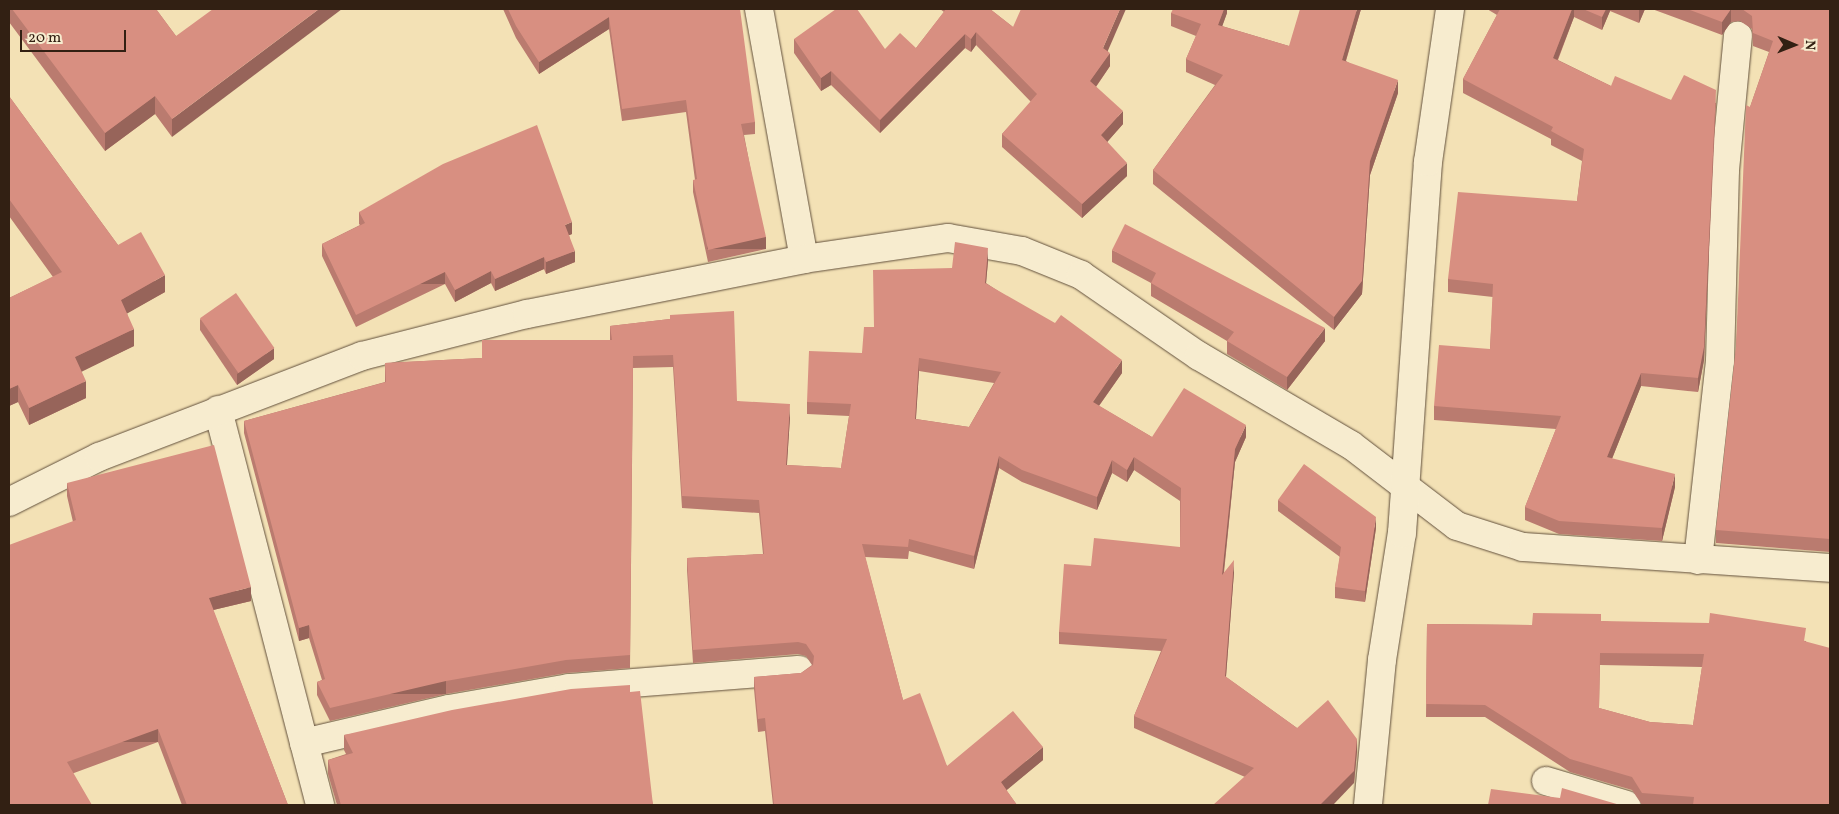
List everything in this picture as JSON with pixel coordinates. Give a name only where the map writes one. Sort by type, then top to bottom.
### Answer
[{"type":"street","points":[[758,9],[804,259]]},
{"type":"street","points":[[1368,805],[1400,545],[1428,162],[1450,9]]},
{"type":"street","points":[[1698,560],[1720,360],[1726,170],[1738,36]]},
{"type":"street","points":[[9,502],[100,457],[218,410],[371,353],[527,314],[804,259],[948,238],[1022,251],[1081,275],[1200,356],[1290,406],[1404,482],[1457,526],[1523,547],[1830,568]]},
{"type":"street","points":[[218,410],[320,805]]},
{"type":"street","points":[[304,743],[449,709],[569,688],[799,670]]},
{"type":"street","points":[[1546,781],[1627,805]]},
{"type":"building","points":[[12,9],[156,9],[176,36],[213,9],[319,9],[172,119],[155,96],[105,133]]},
{"type":"building","points":[[508,9],[740,9],[755,122],[741,124],[766,237],[708,250],[693,180],[697,179],[686,100],[622,109],[609,17],[539,62],[516,26]]},
{"type":"building","points":[[836,9],[857,9],[885,49],[900,33],[916,48],[946,9],[990,9],[1013,27],[1021,9],[1120,9],[1103,48],[1110,53],[1090,81],[1123,111],[1101,135],[1127,163],[1082,204],[1002,134],[1037,94],[976,32],[971,39],[965,34],[880,120],[831,71],[821,78],[794,39]]},
{"type":"building","points":[[1173,9],[1224,9],[1218,25],[1289,46],[1300,9],[1357,9],[1342,60],[1398,80],[1370,161],[1362,281],[1334,317],[1153,170],[1223,75],[1186,59],[1201,24],[1171,13]]},
{"type":"building","points":[[1500,9],[1572,9],[1553,58],[1611,86],[1615,76],[1671,100],[1684,75],[1716,90],[1704,347],[1698,378],[1641,373],[1607,457],[1675,474],[1662,528],[1559,521],[1525,507],[1561,416],[1434,406],[1439,345],[1490,349],[1493,284],[1448,279],[1458,192],[1577,201],[1584,149],[1551,131],[1553,127],[1463,79]]},
{"type":"building","points":[[1583,9],[1606,9],[1602,17]]},
{"type":"building","points":[[1687,9],[1731,9],[1722,22]]},
{"type":"building","points":[[1742,9],[1830,9],[1830,539],[1716,530],[1736,348],[1746,105],[1750,107],[1773,41],[1753,33],[1752,16]]},
{"type":"building","points":[[9,96],[118,245],[141,232],[165,275],[121,300],[134,329],[75,357],[86,381],[29,408],[18,385],[9,389],[9,298],[62,272],[9,199]]},
{"type":"building","points":[[537,125],[572,222],[565,225],[575,251],[546,262],[544,257],[495,279],[491,271],[455,290],[445,272],[356,315],[322,244],[365,223],[359,212],[443,164]]},
{"type":"building","points":[[1125,224],[1325,328],[1287,377],[1227,341],[1234,332],[1151,283],[1156,273],[1112,250]]},
{"type":"building","points":[[955,242],[988,248],[985,283],[1055,323],[1061,315],[1122,360],[1093,402],[1152,437],[1184,388],[1246,425],[1235,449],[1222,575],[1234,560],[1225,676],[1297,728],[1328,700],[1357,739],[1354,771],[1320,805],[1213,805],[1254,768],[1134,716],[1167,639],[1059,632],[1064,564],[1091,566],[1094,538],[1180,547],[1181,488],[1134,457],[1127,470],[1112,460],[1097,497],[1022,470],[999,456],[974,556],[909,539],[908,547],[862,544],[903,700],[920,693],[947,766],[1013,711],[1043,747],[1001,782],[1017,805],[774,805],[765,718],[758,719],[754,677],[801,673],[813,665],[814,656],[806,644],[798,642],[693,650],[687,558],[764,554],[759,500],[682,496],[673,355],[633,356],[630,655],[566,660],[446,681],[330,708],[317,682],[325,679],[309,625],[299,628],[244,421],[386,382],[385,363],[482,358],[482,340],[612,340],[610,326],[670,319],[670,315],[734,311],[737,401],[790,404],[786,465],[841,468],[851,404],[807,402],[809,351],[862,353],[864,327],[874,327],[873,270],[952,268]],"holes":[[[919,358],[1001,372],[969,427],[915,419]]]},
{"type":"building","points":[[236,293],[274,348],[238,373],[200,318]]},
{"type":"building","points":[[214,445],[251,587],[209,598],[288,805],[187,805],[158,729],[67,762],[92,805],[9,805],[9,545],[76,520],[67,483]]},
{"type":"building","points":[[1304,464],[1376,517],[1365,591],[1335,587],[1341,547],[1278,500]]},
{"type":"building","points":[[1533,613],[1601,614],[1601,621],[1709,623],[1710,613],[1806,628],[1804,641],[1830,648],[1830,805],[1693,805],[1694,797],[1642,793],[1632,777],[1570,759],[1485,705],[1426,704],[1427,624],[1532,625]],"holes":[[[1600,653],[1704,654],[1693,725],[1650,722],[1599,708]]]},
{"type":"building","points":[[630,685],[630,692],[640,691],[653,805],[341,805],[328,760],[353,753],[344,735],[452,710],[571,689]]},
{"type":"building","points":[[1562,788],[1620,805],[1488,805],[1491,789],[1560,798]]}]
